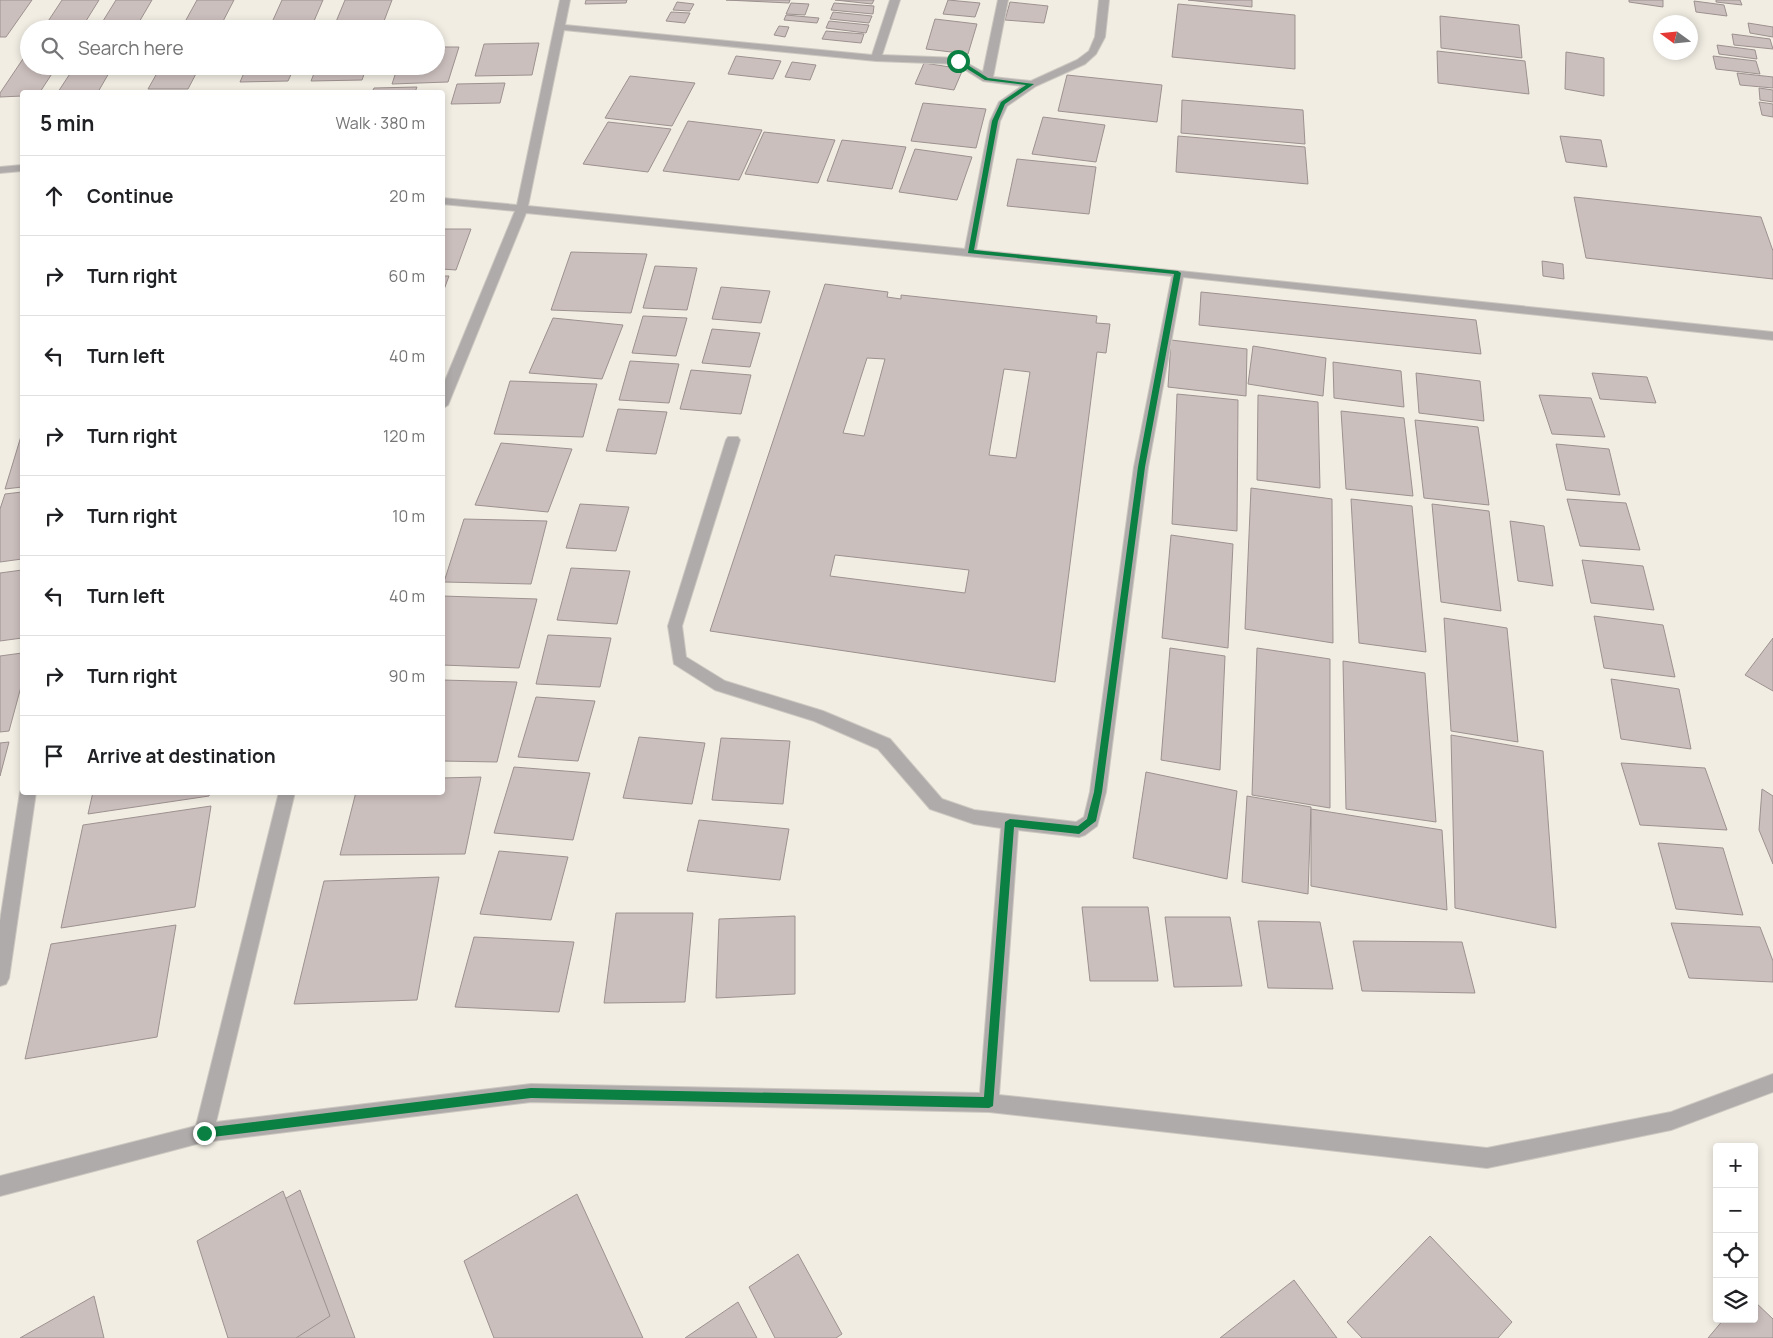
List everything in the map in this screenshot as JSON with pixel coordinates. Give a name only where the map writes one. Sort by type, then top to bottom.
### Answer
[{"type":"street","points":[[445,398],[522,208],[565,0]]},
{"type":"street","points":[[876,58],[895,0]]},
{"type":"street","points":[[987,79],[1004,0]]},
{"type":"street","points":[[970,252],[995,121],[1003,104],[1032,84],[1081,62],[1093,52],[1100,37],[1104,0]]},
{"type":"street","points":[[559,27],[876,58],[958,61],[987,79],[1032,84]]},
{"type":"street","points":[[0,170],[20,168]]},
{"type":"street","points":[[445,201],[1178,273],[1773,336]]},
{"type":"street","points":[[733,440],[675,626],[679,660],[720,686],[818,716],[884,744],[936,804],[974,817],[1079,830],[1091,821],[1098,792],[1141,467],[1178,273]]},
{"type":"street","points":[[0,978],[28,795]]},
{"type":"street","points":[[204,1133],[286,795]]},
{"type":"street","points":[[989,1103],[1010,822]]},
{"type":"street","points":[[0,1186],[204,1133],[531,1093],[989,1103],[1487,1158],[1671,1121],[1773,1083]]},
{"type":"building","points":[[0,0],[32,0],[6,37],[0,37]]},
{"type":"building","points":[[62,0],[99,0],[87,20],[49,20]]},
{"type":"building","points":[[116,0],[152,0],[140,20],[104,20]]},
{"type":"building","points":[[197,0],[234,0],[224,20],[186,20]]},
{"type":"building","points":[[282,0],[323,0],[314,20],[273,20]]},
{"type":"building","points":[[345,0],[392,0],[384,20],[337,20]]},
{"type":"building","points":[[586,0],[627,0],[626,3],[585,4]]},
{"type":"building","points":[[726,0],[790,0],[789,3]]},
{"type":"building","points":[[835,0],[874,0],[872,4]]},
{"type":"building","points":[[948,0],[980,3],[975,17],[943,14]]},
{"type":"building","points":[[1188,0],[1252,0],[1252,7]]},
{"type":"building","points":[[1629,0],[1663,0],[1663,7],[1629,2]]},
{"type":"building","points":[[1716,0],[1740,0],[1742,5],[1716,2]]},
{"type":"building","points":[[1694,1],[1724,5],[1727,16],[1696,12]]},
{"type":"building","points":[[677,2],[694,4],[690,11],[673,10]]},
{"type":"building","points":[[1010,2],[1048,6],[1044,23],[1005,20]]},
{"type":"building","points":[[791,3],[809,4],[805,15],[786,14]]},
{"type":"building","points":[[834,3],[874,6],[873,14],[831,10]]},
{"type":"building","points":[[1178,4],[1295,15],[1295,69],[1172,57]]},
{"type":"building","points":[[671,12],[690,13],[685,23],[666,21]]},
{"type":"building","points":[[833,12],[872,16],[869,23],[830,19]]},
{"type":"building","points":[[786,15],[819,18],[817,23],[784,20]]},
{"type":"building","points":[[1440,16],[1519,25],[1522,58],[1441,48]]},
{"type":"building","points":[[935,19],[977,24],[968,54],[926,49]]},
{"type":"building","points":[[829,21],[869,25],[866,33],[826,28]]},
{"type":"building","points":[[1748,23],[1773,27],[1773,37],[1750,33]]},
{"type":"building","points":[[779,26],[789,27],[785,37],[774,35]]},
{"type":"building","points":[[826,31],[864,34],[861,43],[822,39]]},
{"type":"building","points":[[1732,34],[1770,39],[1773,49],[1734,45]]},
{"type":"building","points":[[539,43],[532,75],[475,76],[484,44]]},
{"type":"building","points":[[1717,45],[1755,50],[1757,59],[1719,54]]},
{"type":"building","points":[[445,47],[459,47],[448,82],[392,84],[395,75],[445,75]]},
{"type":"building","points":[[1437,51],[1525,61],[1529,94],[1438,83]]},
{"type":"building","points":[[1566,52],[1604,58],[1604,96],[1565,89]]},
{"type":"building","points":[[736,56],[781,61],[773,79],[728,74]]},
{"type":"building","points":[[1713,56],[1756,61],[1760,74],[1716,69]]},
{"type":"building","points":[[792,62],[816,65],[810,80],[785,77]]},
{"type":"building","points":[[20,63],[20,75],[51,75],[41,90],[20,90],[20,96],[0,97],[0,93]]},
{"type":"building","points":[[924,63],[963,69],[954,90],[915,84]]},
{"type":"building","points":[[1737,73],[1773,77],[1773,88],[1740,85]]},
{"type":"building","points":[[69,75],[108,75],[99,90],[59,90]]},
{"type":"building","points":[[156,75],[195,75],[188,89],[148,89]]},
{"type":"building","points":[[243,75],[291,75],[288,81],[240,82]]},
{"type":"building","points":[[313,75],[364,75],[362,80],[311,81]]},
{"type":"building","points":[[1067,75],[1162,85],[1157,122],[1058,111]]},
{"type":"building","points":[[630,76],[695,83],[672,126],[605,118]]},
{"type":"building","points":[[505,83],[500,103],[451,104],[457,84]]},
{"type":"building","points":[[417,87],[416,90],[373,90],[374,88]]},
{"type":"building","points":[[1759,88],[1773,90],[1773,102],[1760,100]]},
{"type":"building","points":[[1182,100],[1303,110],[1305,144],[1181,133]]},
{"type":"building","points":[[1759,102],[1773,104],[1773,117],[1762,115]]},
{"type":"building","points":[[923,103],[986,109],[976,148],[911,141]]},
{"type":"building","points":[[1043,117],[1105,125],[1096,162],[1032,154]]},
{"type":"building","points":[[688,121],[762,130],[739,180],[663,171]]},
{"type":"building","points":[[608,122],[671,129],[648,172],[583,164]]},
{"type":"building","points":[[764,132],[835,140],[818,183],[745,174]]},
{"type":"building","points":[[1178,136],[1305,147],[1308,184],[1176,172]]},
{"type":"building","points":[[1560,136],[1601,140],[1607,167],[1566,162]]},
{"type":"building","points":[[842,140],[906,147],[892,189],[827,181]]},
{"type":"building","points":[[915,149],[972,157],[957,200],[899,192]]},
{"type":"building","points":[[1017,159],[1096,167],[1089,214],[1007,206]]},
{"type":"building","points":[[1574,197],[1761,217],[1773,251],[1773,279],[1586,258]]},
{"type":"building","points":[[445,229],[471,229],[456,270],[445,269]]},
{"type":"building","points":[[571,252],[647,254],[631,313],[551,310]]},
{"type":"building","points":[[1542,261],[1563,264],[1564,279],[1543,276]]},
{"type":"building","points":[[655,266],[697,268],[687,310],[643,308]]},
{"type":"building","points":[[445,276],[449,276],[445,287]]},
{"type":"building","points":[[825,284],[888,292],[887,297],[901,299],[901,295],[1097,316],[1096,323],[1110,324],[1106,353],[1097,352],[1055,682],[710,631]],"holes":[[[867,358],[885,359],[864,436],[843,433]],[[1004,369],[1030,372],[1016,458],[989,455]],[[835,555],[969,570],[965,593],[830,576]]]},
{"type":"building","points":[[721,287],[770,291],[761,323],[712,319]]},
{"type":"building","points":[[1201,292],[1476,320],[1481,354],[1199,325]]},
{"type":"building","points":[[643,316],[687,318],[676,356],[632,353]]},
{"type":"building","points":[[553,318],[623,325],[602,379],[529,373]]},
{"type":"building","points":[[712,329],[760,333],[750,367],[702,363]]},
{"type":"building","points":[[1171,340],[1247,349],[1246,396],[1168,387]]},
{"type":"building","points":[[1253,346],[1326,358],[1323,396],[1248,384]]},
{"type":"building","points":[[630,361],[679,364],[669,403],[619,400]]},
{"type":"building","points":[[1333,362],[1401,371],[1404,407],[1334,398]]},
{"type":"building","points":[[691,370],[751,375],[741,414],[680,409]]},
{"type":"building","points":[[1416,373],[1480,381],[1484,421],[1419,413]]},
{"type":"building","points":[[1592,373],[1647,377],[1656,403],[1600,399]]},
{"type":"building","points":[[510,381],[597,384],[583,437],[494,434]]},
{"type":"building","points":[[1177,394],[1238,400],[1237,531],[1172,524]]},
{"type":"building","points":[[1258,395],[1318,402],[1320,488],[1257,480]]},
{"type":"building","points":[[1539,395],[1591,398],[1605,437],[1552,434]]},
{"type":"building","points":[[618,409],[667,412],[656,454],[606,451]]},
{"type":"building","points":[[1341,411],[1404,418],[1413,496],[1346,489]]},
{"type":"building","points":[[1415,420],[1478,427],[1489,505],[1424,498]]},
{"type":"building","points":[[20,440],[20,487],[5,489]]},
{"type":"building","points":[[501,443],[572,449],[548,512],[475,505]]},
{"type":"building","points":[[1556,444],[1609,449],[1620,495],[1566,490]]},
{"type":"building","points":[[1251,488],[1332,499],[1333,643],[1245,629]]},
{"type":"building","points":[[20,492],[20,559],[0,562],[0,509],[5,494]]},
{"type":"building","points":[[1351,499],[1412,506],[1426,652],[1359,643]]},
{"type":"building","points":[[1567,499],[1626,503],[1640,550],[1580,546]]},
{"type":"building","points":[[580,504],[629,507],[616,551],[566,548]]},
{"type":"building","points":[[1432,504],[1489,511],[1501,611],[1441,602]]},
{"type":"building","points":[[464,519],[547,521],[531,584],[445,582]]},
{"type":"building","points":[[1510,521],[1544,526],[1553,586],[1518,581]]},
{"type":"building","points":[[1171,535],[1233,544],[1228,648],[1162,638]]},
{"type":"building","points":[[1582,560],[1643,566],[1654,610],[1591,603]]},
{"type":"building","points":[[571,568],[630,571],[617,624],[557,620]]},
{"type":"building","points":[[20,570],[20,638],[0,641],[0,573]]},
{"type":"building","points":[[445,596],[537,599],[519,668],[445,665]]},
{"type":"building","points":[[1594,616],[1663,625],[1675,677],[1604,668]]},
{"type":"building","points":[[1444,618],[1507,628],[1518,742],[1451,731]]},
{"type":"building","points":[[548,635],[611,638],[600,687],[536,684]]},
{"type":"building","points":[[1773,638],[1773,691],[1745,675]]},
{"type":"building","points":[[1170,648],[1225,656],[1220,770],[1161,760]]},
{"type":"building","points":[[1257,648],[1330,659],[1330,808],[1252,795]]},
{"type":"building","points":[[20,653],[20,690],[9,731],[0,732],[0,656]]},
{"type":"building","points":[[1343,661],[1425,673],[1436,822],[1346,809]]},
{"type":"building","points":[[1611,679],[1679,689],[1691,749],[1621,739]]},
{"type":"building","points":[[445,680],[517,682],[497,762],[445,761]]},
{"type":"building","points":[[536,697],[595,701],[578,761],[518,757]]},
{"type":"building","points":[[1451,735],[1543,751],[1556,928],[1455,908]]},
{"type":"building","points":[[639,737],[705,743],[692,804],[623,798]]},
{"type":"building","points":[[721,738],[790,741],[783,804],[712,800]]},
{"type":"building","points":[[9,742],[0,776],[0,743]]},
{"type":"building","points":[[1621,763],[1705,768],[1727,830],[1640,825]]},
{"type":"building","points":[[514,767],[590,773],[573,840],[494,833]]},
{"type":"building","points":[[1146,772],[1237,791],[1227,879],[1133,858]]},
{"type":"building","points":[[481,777],[465,854],[340,855],[355,795],[445,795],[445,778]]},
{"type":"building","points":[[1762,789],[1773,796],[1773,864],[1759,830]]},
{"type":"building","points":[[92,795],[209,795],[209,796],[88,814]]},
{"type":"building","points":[[1247,796],[1311,807],[1308,894],[1242,882]]},
{"type":"building","points":[[211,806],[195,907],[61,928],[83,825]]},
{"type":"building","points":[[1311,809],[1442,830],[1447,910],[1311,886]]},
{"type":"building","points":[[699,820],[789,829],[780,880],[687,871]]},
{"type":"building","points":[[1658,843],[1723,848],[1743,915],[1676,909]]},
{"type":"building","points":[[499,851],[568,857],[551,920],[480,914]]},
{"type":"building","points":[[439,877],[417,1000],[294,1004],[324,881]]},
{"type":"building","points":[[1082,907],[1148,907],[1158,981],[1090,981]]},
{"type":"building","points":[[616,913],[693,913],[685,1002],[604,1003]]},
{"type":"building","points":[[795,916],[795,994],[716,998],[719,919]]},
{"type":"building","points":[[1165,917],[1230,917],[1242,986],[1174,987]]},
{"type":"building","points":[[1258,921],[1320,922],[1333,989],[1268,988]]},
{"type":"building","points":[[1671,923],[1760,927],[1773,961],[1773,982],[1689,978]]},
{"type":"building","points":[[176,925],[157,1037],[25,1059],[51,944]]},
{"type":"building","points":[[474,937],[574,942],[559,1012],[455,1007]]},
{"type":"building","points":[[1353,941],[1462,942],[1475,993],[1362,991]]},
{"type":"building","points":[[300,1190],[355,1338],[236,1338],[206,1245]]},
{"type":"building","points":[[283,1191],[330,1316],[296,1338],[228,1338],[197,1241]]},
{"type":"building","points":[[577,1194],[643,1338],[494,1338],[464,1261]]},
{"type":"building","points":[[1430,1236],[1512,1322],[1498,1338],[1362,1338],[1347,1322]]},
{"type":"building","points":[[798,1254],[842,1334],[836,1338],[775,1338],[749,1287]]},
{"type":"building","points":[[1294,1280],[1337,1338],[1220,1338]]},
{"type":"building","points":[[94,1296],[104,1338],[20,1338]]},
{"type":"building","points":[[738,1302],[757,1338],[685,1338]]},
{"type":"building","points":[[1758,1305],[1773,1319],[1773,1338],[1708,1338],[1721,1323],[1758,1323]]},
{"type":"route","points":[[204,1133],[531,1093],[989,1103],[1010,822],[1079,830],[1091,821],[1098,792],[1141,467],[1178,273],[970,252],[995,121],[1003,104],[1032,84],[987,79],[958,61]]}]
